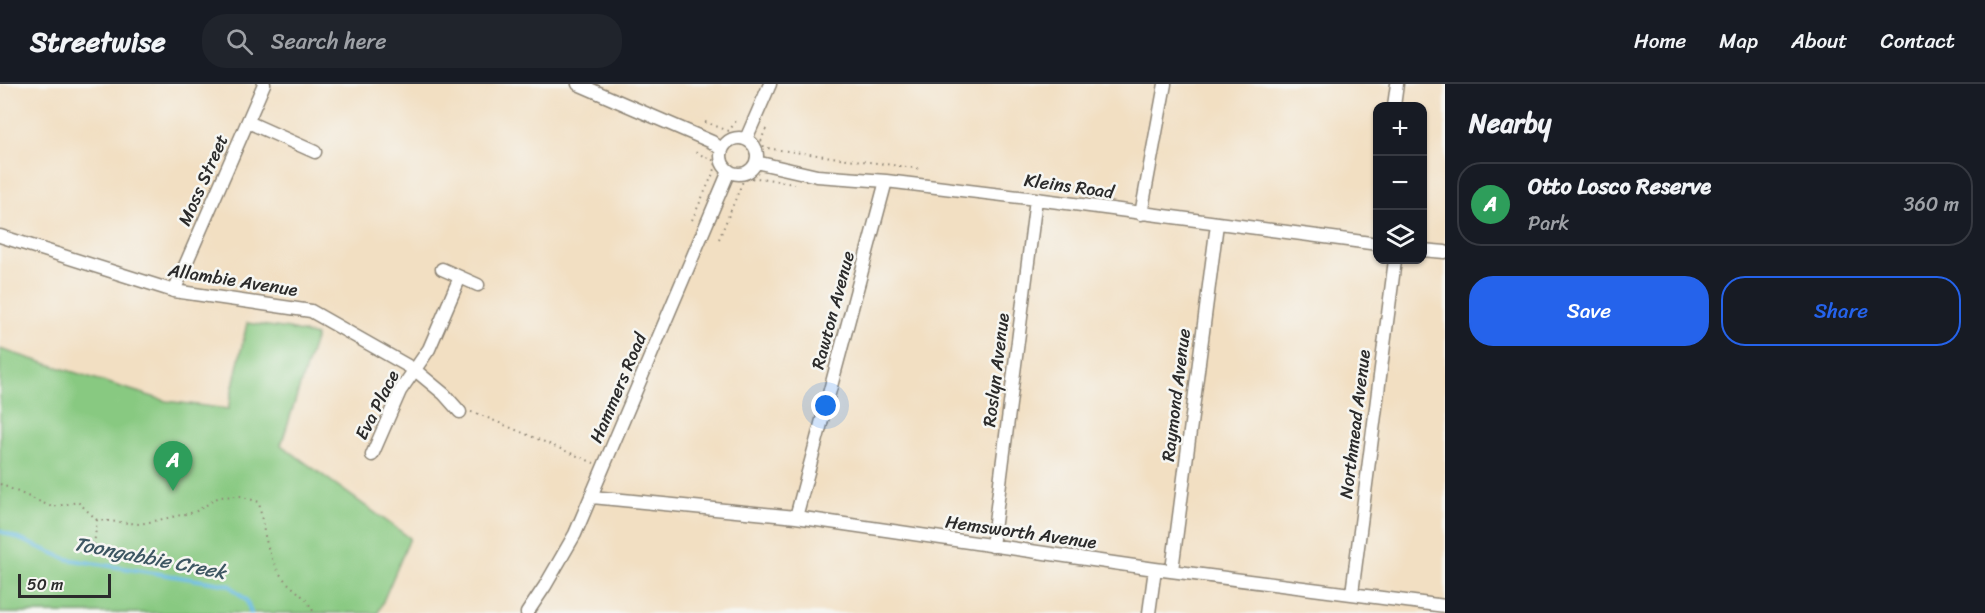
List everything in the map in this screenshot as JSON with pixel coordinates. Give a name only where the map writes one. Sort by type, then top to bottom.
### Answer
[{"type":"street","name":"Moss Street","points":[[174,291],[264,84]]},
{"type":"street","points":[[578,84],[712,142],[722,150]]},
{"type":"street","points":[[746,139],[770,84]]},
{"type":"street","points":[[1141,214],[1165,84]]},
{"type":"street","points":[[1395,102],[1397,84]]},
{"type":"street","points":[[248,122],[315,152]]},
{"type":"street","points":[[746,139],[757,151],[756,162],[745,173],[729,171],[721,159],[722,150],[729,141],[746,139]]},
{"type":"street","name":"Kleins Road","points":[[756,162],[817,176],[886,181],[1036,199],[1373,244]]},
{"type":"street","name":"Hammers Road","points":[[527,613],[560,561],[592,497],[729,171]]},
{"type":"street","name":"Rawton Avenue","points":[[796,517],[886,181]]},
{"type":"street","name":"Roslyn Avenue","points":[[992,546],[1036,199]]},
{"type":"street","name":"Raymond Avenue","points":[[1172,570],[1217,224]]},
{"type":"street","name":"Allambie Avenue","points":[[0,236],[174,291],[311,311],[415,370],[444,394],[460,412]]},
{"type":"street","points":[[1427,250],[1445,252]]},
{"type":"street","name":"Northmead Avenue","points":[[1352,593],[1394,264]]},
{"type":"street","points":[[442,269],[478,285]]},
{"type":"street","name":"Eva Place","points":[[372,455],[400,391],[429,349],[460,277]]},
{"type":"street","name":"Hemsworth Avenue","points":[[592,497],[796,517],[1155,569],[1445,606]]},
{"type":"street","points":[[1149,613],[1155,569]]},
{"type":"path","points":[[705,122],[729,131],[736,121]]},
{"type":"path","points":[[766,129],[761,140],[764,147],[921,169]]},
{"type":"path","points":[[692,151],[715,161],[716,167],[692,220]]},
{"type":"path","points":[[719,239],[743,182],[748,178],[798,185]]},
{"type":"path","points":[[460,412],[477,413],[605,467]]},
{"type":"path","points":[[0,484],[52,507],[78,502],[97,520],[140,524],[195,512],[219,497],[240,496],[259,502],[266,542],[281,575],[308,601],[314,613]]},
{"type":"path","points":[[94,545],[97,520]]},
{"type":"green space","points":[[247,323],[289,329],[316,336],[281,445],[410,538],[378,613],[0,613],[0,349],[166,401],[228,409]]},
{"type":"waterway","name":"Toongabbie Creek","points":[[0,531],[67,559],[229,585],[247,601],[251,613]]},
{"type":"place","name":"Otto Losco Reserve","points":[[173,491]]}]
